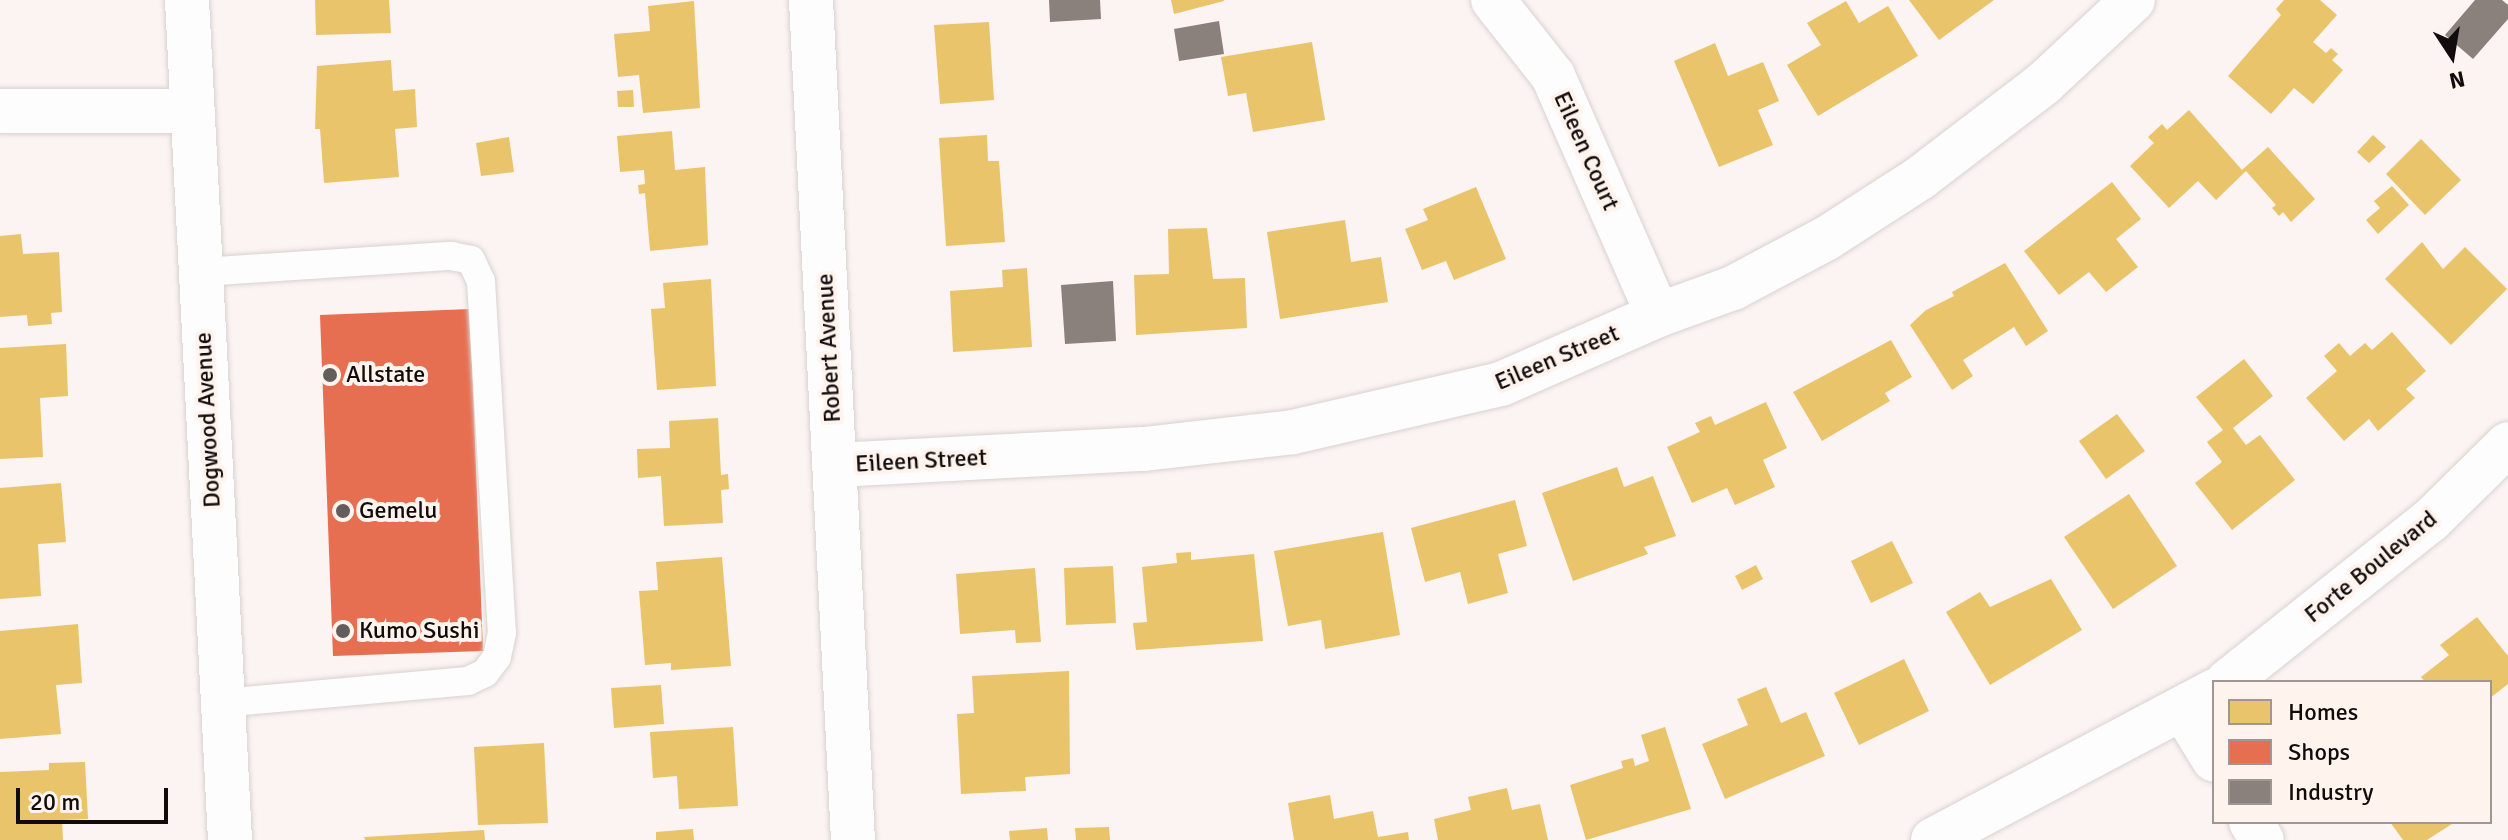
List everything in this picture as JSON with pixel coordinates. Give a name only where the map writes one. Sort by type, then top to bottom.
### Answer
[{"type":"street","name":"Dogwood Avenue","points":[[187,0],[230,840]]},
{"type":"street","name":"Robert Avenue","points":[[811,0],[853,840]]},
{"type":"street","name":"Eileen Court","points":[[1493,0],[1553,76],[1658,315]]},
{"type":"street","name":"Eileen Street","points":[[836,465],[1144,449],[1293,432],[1501,384],[1658,315],[1733,288],[1827,238],[1920,178],[2043,84],[2133,0]]},
{"type":"street","points":[[0,111],[192,111]]},
{"type":"street","name":"Forte Boulevard","points":[[2230,680],[2431,520],[2508,444]]},
{"type":"street","points":[[1933,840],[2199,701],[2212,752]]},
{"type":"lane","points":[[201,272],[451,256],[471,260],[481,281],[502,633],[491,665],[468,681],[223,703]]},
{"type":"building: Homes","points":[[315,0],[389,0],[391,33],[316,35]]},
{"type":"building: Homes","points":[[1171,0],[1224,0],[1224,1],[1174,14]]},
{"type":"building: Homes","points":[[1909,0],[1994,0],[1939,40]]},
{"type":"building: Homes","points":[[2284,0],[2320,0],[2337,15],[2313,42],[2326,53],[2331,48],[2338,54],[2332,60],[2343,70],[2313,104],[2294,88],[2271,114],[2228,76],[2281,15],[2276,9]]},
{"type":"building: Homes","points":[[694,1],[700,108],[643,113],[639,75],[618,77],[614,34],[650,31],[648,6]]},
{"type":"building: Homes","points":[[1846,1],[1859,23],[1888,6],[1918,56],[1818,116],[1787,65],[1821,45],[1807,23]]},
{"type":"building: Homes","points":[[989,22],[994,100],[940,104],[934,25]]},
{"type":"building: Homes","points":[[1312,42],[1325,120],[1253,132],[1246,93],[1228,96],[1221,57]]},
{"type":"building: Homes","points":[[1715,43],[1728,76],[1763,62],[1779,101],[1758,110],[1773,145],[1719,167],[1674,61]]},
{"type":"building: Homes","points":[[391,60],[393,91],[415,89],[417,127],[395,129],[399,177],[324,183],[320,129],[315,129],[317,66]]},
{"type":"building: Homes","points":[[633,90],[634,107],[618,107],[617,91]]},
{"type":"building: Homes","points":[[2189,110],[2242,170],[2268,147],[2315,199],[2291,222],[2283,212],[2279,216],[2272,208],[2276,205],[2246,171],[2216,200],[2198,181],[2169,208],[2130,166],[2154,143],[2148,137],[2162,124],[2167,130]]},
{"type":"building: Homes","points":[[672,131],[675,170],[705,167],[708,245],[650,251],[645,193],[639,194],[638,185],[645,184],[644,170],[620,172],[617,136]]},
{"type":"building: Homes","points":[[987,135],[988,161],[999,161],[1005,242],[946,246],[939,138]]},
{"type":"building: Homes","points":[[2373,135],[2386,147],[2369,163],[2357,152]]},
{"type":"building: Homes","points":[[509,137],[514,172],[481,176],[476,143]]},
{"type":"building: Homes","points":[[2421,139],[2461,180],[2425,215],[2386,174]]},
{"type":"building: Homes","points":[[2112,182],[2141,219],[2116,239],[2138,267],[2106,292],[2089,272],[2059,295],[2024,251]]},
{"type":"building: Homes","points":[[2392,186],[2409,205],[2378,234],[2366,220],[2380,208],[2374,201]]},
{"type":"building: Homes","points":[[1476,187],[1506,259],[1454,280],[1446,261],[1422,270],[1405,229],[1428,220],[1423,209]]},
{"type":"building: Homes","points":[[1345,220],[1351,262],[1381,257],[1388,302],[1280,319],[1267,232]]},
{"type":"building: Homes","points":[[1207,228],[1213,279],[1245,278],[1247,328],[1136,335],[1134,275],[1169,274],[1168,229]]},
{"type":"building: Homes","points":[[21,234],[23,254],[59,252],[62,312],[51,313],[52,324],[28,326],[27,315],[0,317],[0,236]]},
{"type":"building: Homes","points":[[2422,242],[2443,269],[2465,247],[2507,289],[2451,345],[2385,279]]},
{"type":"building: Homes","points":[[2005,263],[2048,331],[2026,346],[2014,327],[1963,360],[1973,376],[1952,390],[1910,325],[1926,310],[1954,296],[1952,292]]},
{"type":"building: Homes","points":[[1027,268],[1032,347],[953,352],[950,291],[1003,287],[1002,270]]},
{"type":"building: Homes","points":[[711,279],[716,386],[657,390],[651,309],[665,308],[663,283]]},
{"type":"building: Homes","points":[[2392,332],[2426,371],[2406,389],[2415,398],[2378,431],[2369,419],[2344,441],[2306,398],[2337,371],[2324,356],[2339,343],[2350,356],[2365,343],[2372,350]]},
{"type":"building: Homes","points":[[1891,340],[1912,377],[1885,393],[1890,401],[1822,441],[1793,392]]},
{"type":"building: Homes","points":[[66,344],[68,396],[40,398],[43,457],[0,459],[0,348]]},
{"type":"building: Homes","points":[[2244,359],[2273,396],[2233,428],[2246,445],[2260,435],[2295,480],[2232,530],[2195,483],[2222,462],[2207,442],[2223,430],[2196,397]]},
{"type":"building: Homes","points":[[1766,402],[1787,448],[1763,460],[1775,487],[1735,505],[1727,488],[1692,503],[1667,447],[1700,432],[1695,423],[1711,416],[1715,425]]},
{"type":"building: Homes","points":[[2117,414],[2145,451],[2106,479],[2079,441]]},
{"type":"building: Homes","points":[[718,418],[721,475],[728,474],[729,489],[721,490],[723,523],[664,526],[661,476],[638,478],[637,449],[670,448],[669,421]]},
{"type":"building: Homes","points":[[1617,467],[1624,487],[1653,476],[1676,536],[1644,547],[1648,554],[1573,581],[1542,493]]},
{"type":"building: Homes","points":[[61,483],[66,542],[38,544],[41,596],[0,599],[0,488]]},
{"type":"building: Homes","points":[[2129,494],[2177,566],[2113,609],[2064,537]]},
{"type":"building: Homes","points":[[1515,500],[1527,546],[1498,554],[1508,593],[1468,604],[1460,572],[1425,582],[1411,528]]},
{"type":"building: Homes","points":[[1383,532],[1400,635],[1325,649],[1321,620],[1288,626],[1274,551]]},
{"type":"building: Homes","points":[[1892,541],[1913,583],[1871,603],[1851,561]]},
{"type":"building: Homes","points":[[1191,552],[1191,560],[1254,554],[1263,641],[1136,650],[1133,623],[1147,622],[1142,567],[1177,563],[1176,553]]},
{"type":"building: Homes","points":[[722,557],[731,666],[671,670],[671,663],[645,665],[639,591],[658,590],[656,562]]},
{"type":"building: Homes","points":[[1756,565],[1763,579],[1742,590],[1735,576]]},
{"type":"building: Homes","points":[[1113,566],[1116,623],[1066,625],[1064,568]]},
{"type":"building: Homes","points":[[1035,568],[1041,642],[1016,643],[1015,630],[960,634],[956,574]]},
{"type":"building: Homes","points":[[2051,579],[2082,630],[1990,685],[1946,612],[1980,592],[1990,607]]},
{"type":"building: Homes","points":[[2477,617],[2508,656],[2508,684],[2492,696],[2492,680],[2423,680],[2421,677],[2449,655],[2440,645]]},
{"type":"building: Homes","points":[[78,624],[82,683],[56,685],[61,734],[0,739],[0,631]]},
{"type":"building: Homes","points":[[1904,659],[1929,711],[1859,745],[1834,693]]},
{"type":"building: Homes","points":[[1069,671],[1070,774],[1025,777],[1026,791],[961,794],[957,714],[974,713],[972,676]]},
{"type":"building: Homes","points":[[661,685],[664,724],[614,728],[611,688]]},
{"type":"building: Homes","points":[[1766,687],[1781,723],[1806,712],[1825,756],[1725,799],[1702,744],[1748,725],[1737,699]]},
{"type":"building: Homes","points":[[733,727],[738,806],[679,809],[677,776],[653,778],[650,732]]},
{"type":"building: Homes","points":[[1665,727],[1691,809],[1586,840],[1570,785],[1623,768],[1621,761],[1633,758],[1635,766],[1649,761],[1641,735]]},
{"type":"building: Homes","points":[[544,743],[548,823],[478,825],[474,747]]},
{"type":"building: Homes","points":[[85,762],[88,819],[62,820],[63,840],[0,840],[0,772],[49,770],[49,763]]},
{"type":"building: Homes","points":[[1507,788],[1512,810],[1540,804],[1548,840],[1438,840],[1434,819],[1471,810],[1468,797]]},
{"type":"building: Homes","points":[[1330,795],[1334,819],[1373,811],[1378,837],[1408,832],[1409,840],[1294,840],[1288,803]]},
{"type":"building: Homes","points":[[2391,824],[2452,824],[2427,840],[2403,840]]},
{"type":"building: Homes","points":[[1109,827],[1110,840],[1076,840],[1075,828]]},
{"type":"building: Homes","points":[[1047,828],[1048,840],[1010,840],[1009,831]]},
{"type":"building: Homes","points":[[693,829],[694,840],[656,840],[656,832]]},
{"type":"building: Homes","points":[[484,830],[485,840],[365,840],[364,837]]},
{"type":"building: Shops","points":[[470,309],[483,651],[333,656],[320,315]]},
{"type":"building: Industry","points":[[1049,0],[1100,0],[1101,19],[1050,22]]},
{"type":"building: Industry","points":[[2475,0],[2502,0],[2508,5],[2508,19],[2473,59],[2445,35]]},
{"type":"building: Industry","points":[[1219,21],[1224,54],[1179,61],[1174,29]]},
{"type":"building: Industry","points":[[1113,281],[1116,341],[1065,344],[1061,285]]},
{"type":"place","name":"Allstate","points":[[330,375]]},
{"type":"place","name":"Gemelu","points":[[343,511]]},
{"type":"place","name":"Kumo Sushi","points":[[343,631]]}]
